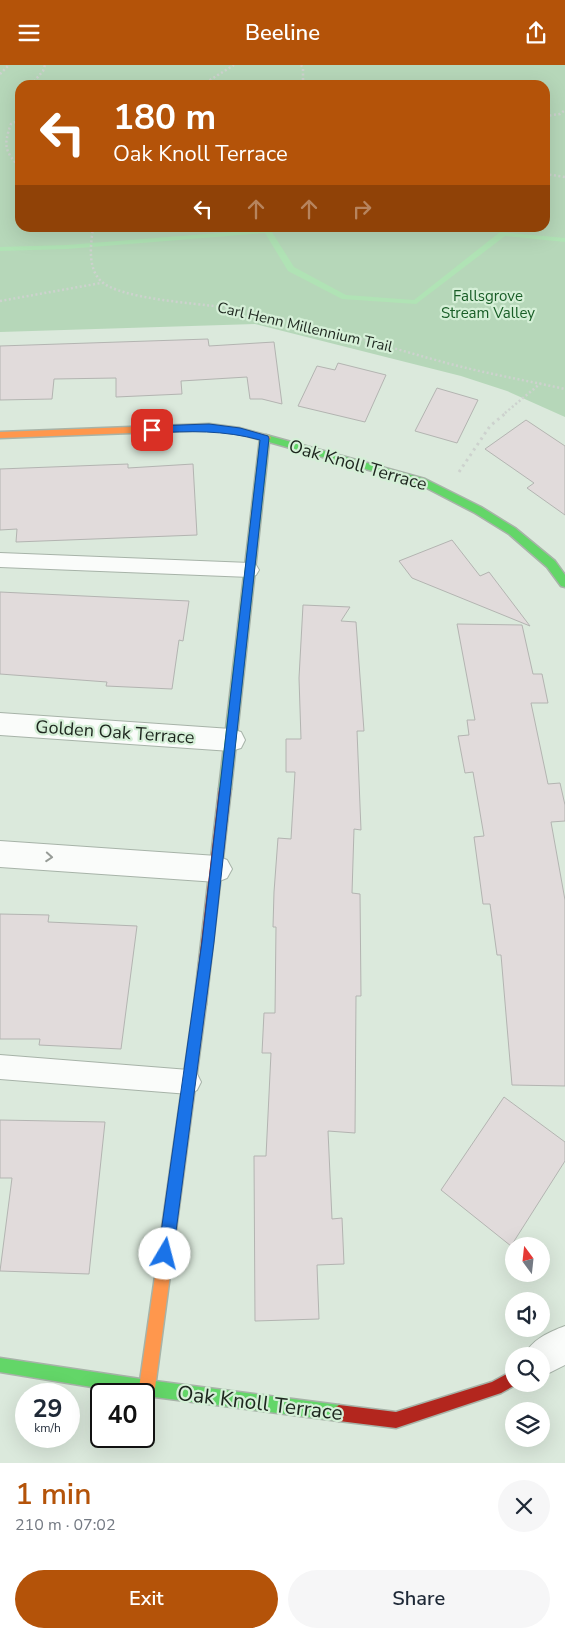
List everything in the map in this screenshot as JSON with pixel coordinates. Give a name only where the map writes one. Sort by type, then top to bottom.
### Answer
[{"type":"street","name":"Oak Knoll Terrace","points":[[0,435],[209,427],[240,431],[422,481],[478,510],[512,531],[551,564],[565,583]]},
{"type":"street","points":[[148,1383],[217,869],[264,438]]},
{"type":"street","name":"Golden Oak Terrace","points":[[0,724],[231,740]]},
{"type":"street","points":[[0,854],[217,869]]},
{"type":"street","points":[[550,1353],[565,1344]]},
{"type":"street","name":"Oak Knoll Terrace","points":[[0,1365],[115,1383]]},
{"type":"street","name":"Oak Knoll Terrace","points":[[155,1389],[396,1420],[496,1388],[505,1382]]},
{"type":"lane","points":[[0,560],[250,570]]},
{"type":"lane","points":[[0,1067],[189,1082]]},
{"type":"path","points":[[0,74],[9,65]]},
{"type":"path","points":[[34,80],[44,65]]},
{"type":"path","points":[[210,80],[234,65]]},
{"type":"path","points":[[300,65],[303,67],[303,80]]},
{"type":"path","points":[[550,115],[560,114],[565,110]]},
{"type":"path","points":[[15,122],[11,124],[5,139],[6,152],[15,162]]},
{"type":"path","points":[[550,175],[565,177]]},
{"type":"path","points":[[0,301],[101,283],[92,267],[92,232]]},
{"type":"path","name":"Carl Henn Millennium Trail","points":[[101,283],[124,292],[156,298],[240,309],[363,339],[443,362],[565,389]]},
{"type":"path","points":[[445,493],[490,425],[541,383]]},
{"type":"green space","name":"Fallsgrove Stream Valley","points":[[0,65],[565,65],[565,417],[507,391],[461,376],[255,324],[0,332]]},
{"type":"building","points":[[208,339],[209,346],[274,342],[282,404],[262,399],[250,399],[247,377],[181,381],[182,394],[116,397],[116,378],[54,379],[52,399],[0,400],[0,346]]},
{"type":"building","points":[[338,363],[386,375],[365,422],[298,406],[317,366],[335,370]]},
{"type":"building","points":[[437,388],[478,400],[457,443],[415,431]]},
{"type":"building","points":[[526,420],[565,446],[565,515],[527,488],[534,483],[485,449]]},
{"type":"building","points":[[128,464],[128,468],[193,464],[197,535],[16,542],[17,529],[0,530],[0,469]]},
{"type":"building","points":[[452,540],[480,576],[489,572],[530,626],[412,578],[399,561]]},
{"type":"building","points":[[0,592],[189,601],[183,641],[179,640],[172,689],[106,686],[107,682],[0,674]]},
{"type":"building","points":[[303,605],[350,607],[341,621],[356,622],[364,731],[357,731],[361,830],[354,829],[352,893],[360,894],[361,996],[356,996],[355,1133],[328,1131],[332,1219],[342,1218],[344,1264],[317,1265],[319,1319],[255,1321],[254,1156],[266,1156],[271,1053],[262,1053],[264,1013],[275,1013],[276,927],[273,927],[274,892],[278,838],[291,839],[295,772],[286,772],[286,739],[301,739],[299,678]]},
{"type":"building","points":[[457,624],[522,625],[533,674],[542,674],[548,703],[531,703],[548,784],[560,783],[565,805],[565,821],[551,822],[565,900],[565,1086],[512,1085],[501,955],[497,955],[490,904],[483,904],[474,837],[484,836],[473,772],[465,773],[458,736],[469,735],[467,720],[475,720]]},
{"type":"building","points":[[0,914],[49,915],[48,922],[137,926],[121,1049],[39,1045],[40,1039],[0,1039]]},
{"type":"building","points":[[504,1097],[565,1142],[565,1161],[517,1237],[505,1237],[505,1241],[441,1190]]},
{"type":"building","points":[[0,1120],[105,1122],[89,1274],[0,1271],[12,1178],[0,1178]]},
{"type":"waterway","points":[[0,249],[67,247],[250,232]]},
{"type":"waterway","points":[[268,232],[291,269],[345,297],[416,302],[503,234],[565,240]]},
{"type":"traffic: fast","points":[[225,789],[265,438]]},
{"type":"traffic: fast","points":[[266,438],[422,481],[478,510],[512,531],[551,564],[565,583]]},
{"type":"traffic: fast","points":[[0,1365],[147,1388],[339,1413]]},
{"type":"traffic: slow","points":[[0,435],[209,427],[239,431],[266,438]]},
{"type":"traffic: slow","points":[[148,1383],[200,1004]]},
{"type":"traffic: jam","points":[[200,1004],[225,789]]},
{"type":"traffic: jam","points":[[339,1413],[396,1420],[496,1388],[505,1382]]},
{"type":"route","points":[[152,430],[209,427],[240,431],[264,438],[208,942],[165,1254]]}]
